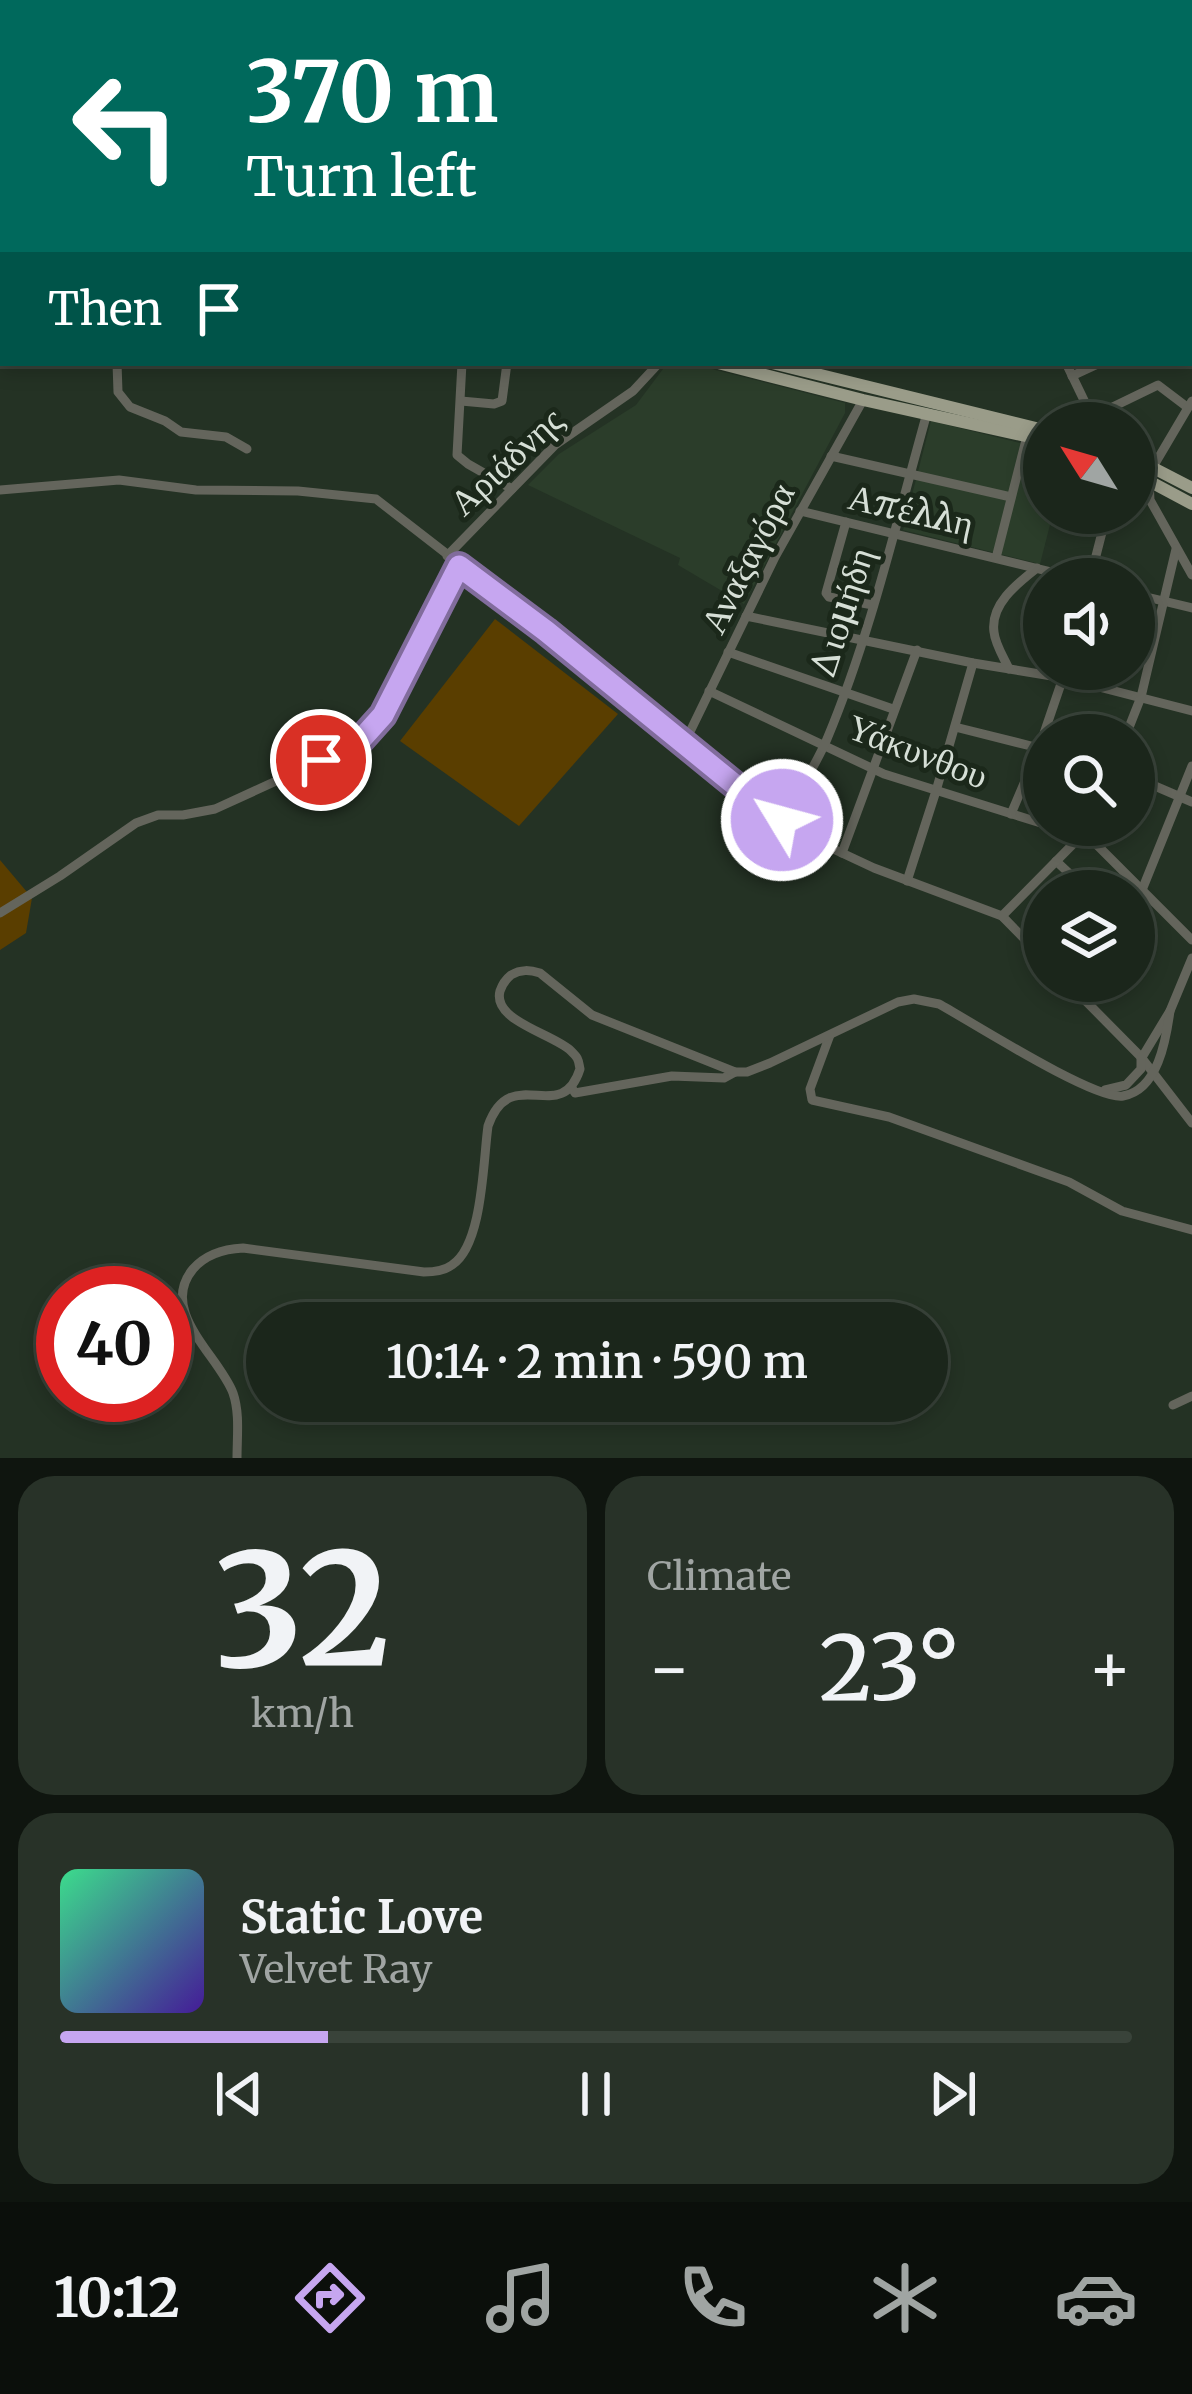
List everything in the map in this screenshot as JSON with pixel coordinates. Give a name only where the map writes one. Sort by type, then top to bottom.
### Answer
[{"type":"main road","points":[[730,366],[1023,435]]},
{"type":"main road","points":[[784,366],[1023,425]]},
{"type":"main road","points":[[1155,475],[1192,488]]},
{"type":"main road","points":[[1155,477],[1192,504]]},
{"type":"street","points":[[117,366],[118,392],[130,407],[185,433],[226,437],[247,448]]},
{"type":"street","points":[[462,366],[457,454],[512,489]]},
{"type":"street","points":[[461,400],[502,401],[506,366]]},
{"type":"street","name":"Αριάδνης","points":[[447,556],[555,446],[633,391],[656,366]]},
{"type":"street","points":[[1067,366],[1085,402]]},
{"type":"street","points":[[1072,376],[1094,366]]},
{"type":"street","points":[[1127,402],[1158,385],[1190,404],[1155,467]]},
{"type":"street","name":"Αναξαγόρα","points":[[684,744],[800,511],[863,400]]},
{"type":"street","name":"Διομήδη","points":[[782,820],[825,744],[845,692],[895,533],[926,413]]},
{"type":"street","points":[[996,558],[1023,451]]},
{"type":"street","points":[[831,456],[1011,497]]},
{"type":"street","points":[[0,490],[119,480],[196,490],[298,491],[376,499],[762,807],[842,853],[1002,916],[1023,938]]},
{"type":"street","points":[[1155,509],[1192,575]]},
{"type":"street","name":"Απέλλη","points":[[800,511],[1023,565]]},
{"type":"street","points":[[846,523],[826,593],[873,605]]},
{"type":"street","points":[[1134,714],[1176,549]]},
{"type":"street","points":[[0,913],[136,823],[158,815],[215,809],[357,744],[383,715],[459,566]]},
{"type":"street","points":[[1009,669],[994,620],[1008,593],[1023,580]]},
{"type":"street","points":[[1155,599],[1192,608]]},
{"type":"street","points":[[746,616],[1023,670]]},
{"type":"street","points":[[842,853],[917,650]]},
{"type":"street","points":[[728,652],[893,709]]},
{"type":"street","points":[[907,881],[973,663]]},
{"type":"street","points":[[1119,690],[1192,711]]},
{"type":"street","name":"Υάκυνθου","points":[[710,691],[872,768],[1023,818]]},
{"type":"street","points":[[956,727],[1023,744]]},
{"type":"street","points":[[1148,870],[1192,766]]},
{"type":"street","points":[[1011,814],[1023,786]]},
{"type":"street","points":[[1155,786],[1192,802]]},
{"type":"street","points":[[1002,916],[1070,846]]},
{"type":"street","points":[[1097,846],[1117,870]]},
{"type":"street","points":[[1056,861],[1066,870]]},
{"type":"street","points":[[1155,908],[1192,940]]},
{"type":"street","points":[[237,1458],[233,1394],[191,1328],[184,1311],[186,1280],[213,1254],[243,1248],[424,1272],[451,1266],[463,1256],[476,1216],[488,1126],[497,1107],[512,1096],[558,1095],[572,1088],[580,1069],[577,1057],[561,1043],[511,1017],[499,1001],[502,985],[514,974],[530,970],[540,974],[592,1015],[735,1072],[747,1072],[898,1002],[922,999],[1102,1093],[1121,1097],[1145,1085],[1154,1073],[1170,1011],[1192,958]]},
{"type":"street","points":[[1086,1002],[1154,1073],[1192,1123]]},
{"type":"street","points":[[1094,1088],[1129,1084],[1170,1011]]},
{"type":"street","points":[[830,1035],[809,1089],[812,1100],[889,1117],[1069,1182],[1122,1211],[1192,1230]]},
{"type":"street","points":[[572,1088],[575,1093],[672,1076],[724,1078],[735,1072]]},
{"type":"street","points":[[1173,1405],[1192,1396]]},
{"type":"shaded area","points":[[665,366],[700,366],[845,403],[845,413],[744,604],[678,565],[680,558],[528,485],[559,454],[636,405]]},
{"type":"shaded area","points":[[931,421],[1023,444],[1023,534],[1048,534],[1042,558],[1023,560],[903,530]]},
{"type":"shaded area","points":[[495,619],[618,714],[519,826],[400,741]]},
{"type":"shaded area","points":[[0,860],[32,898],[26,933],[0,950]]},
{"type":"route","points":[[321,760],[357,744],[383,715],[459,566],[782,820]]}]
